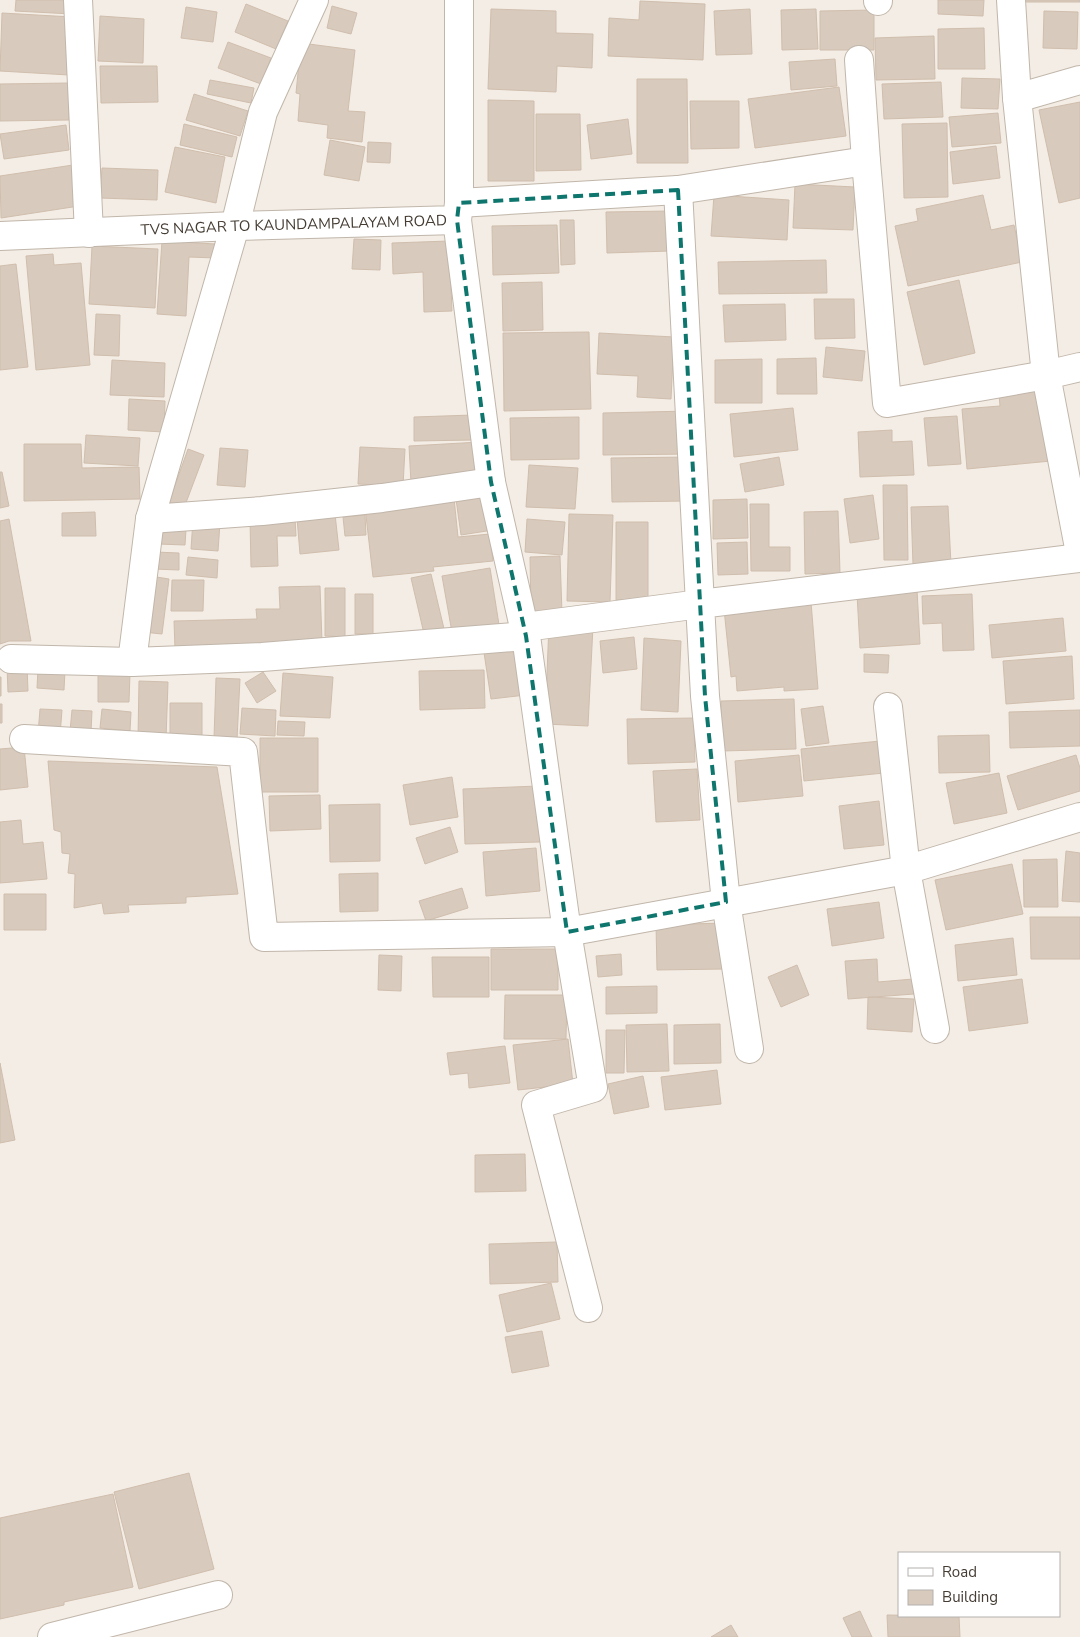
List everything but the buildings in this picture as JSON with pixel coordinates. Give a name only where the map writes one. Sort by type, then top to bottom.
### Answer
[{"type":"street","points":[[78,0],[89,233]]},
{"type":"street","points":[[132,662],[150,520],[235,226],[263,112],[314,0]]},
{"type":"street","name":"TVS NAGAR TO KAUNDAMPALAYAM ROAD","points":[[0,236],[235,226],[458,211],[459,0]]},
{"type":"street","points":[[1011,0],[1017,98],[1046,375],[1080,553]]},
{"type":"street","points":[[859,60],[887,402],[1046,375],[1080,367]]},
{"type":"street","points":[[1017,98],[1080,80]]},
{"type":"street","points":[[588,1308],[536,1105],[593,1088],[567,932],[526,631],[491,482],[458,211],[678,190],[866,160]]},
{"type":"street","points":[[678,190],[705,696],[726,902],[749,1049]]},
{"type":"street","points":[[150,520],[262,511],[382,498],[491,482]]},
{"type":"street","points":[[11,659],[132,662],[262,656],[526,631],[700,604],[1080,558]]},
{"type":"street","points":[[888,707],[906,870],[935,1028]]},
{"type":"street","points":[[24,739],[243,752],[264,937],[567,932],[906,870],[1080,817]]},
{"type":"street","points":[[52,1637],[218,1595]]},
{"type":"highlighted area","points":[[678,190],[705,696],[726,902],[567,932],[526,636],[491,482],[457,220],[459,203]]}]
